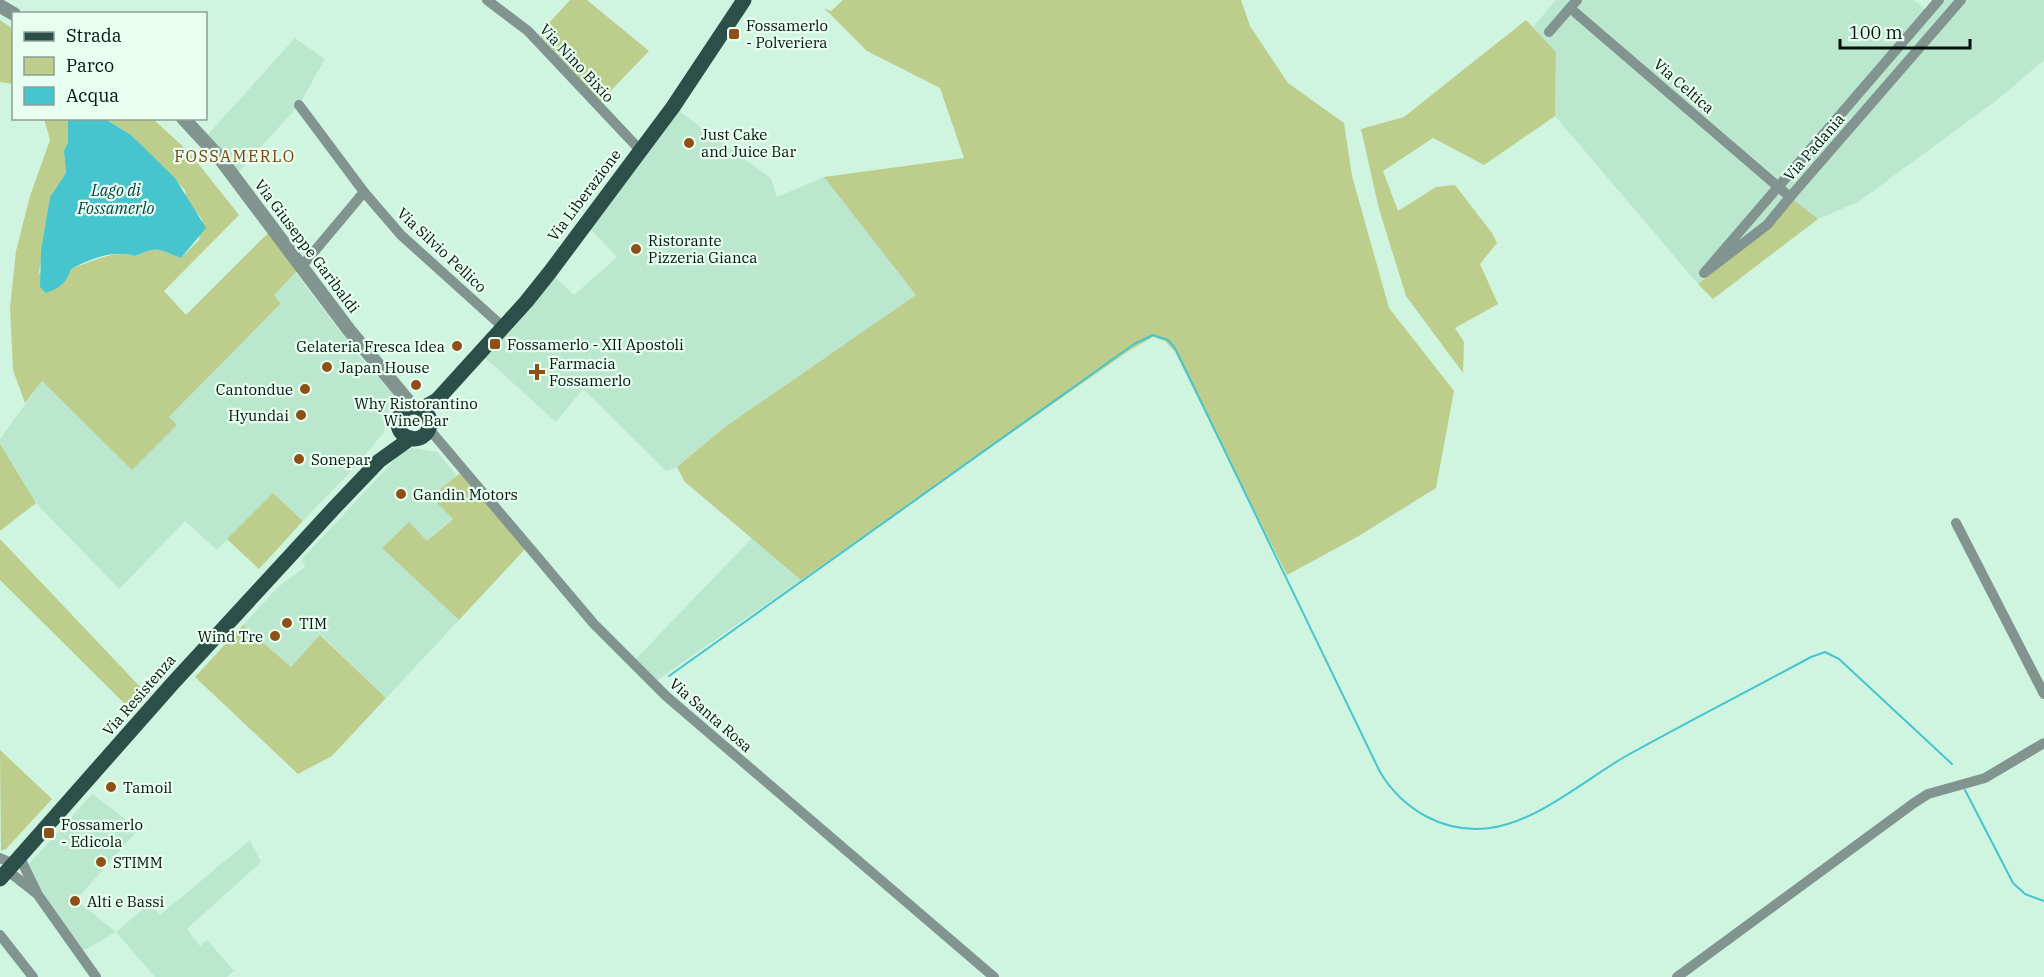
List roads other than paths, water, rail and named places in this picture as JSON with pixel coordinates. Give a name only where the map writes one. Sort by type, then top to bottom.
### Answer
[{"type":"main road","name":"Via Liberazione","points":[[415,419],[437,400],[550,272],[641,151],[744,0]]},
{"type":"main road","name":"Via Resistenza","points":[[6,869],[173,682],[415,419]]},
{"type":"street","name":"Via Nino Bixio","points":[[487,0],[528,31],[641,151]]},
{"type":"street","name":"Via Padania","points":[[1939,0],[1778,187],[1790,197],[1961,0]]},
{"type":"street","name":"Via Celtica","points":[[1549,32],[1574,4],[1778,187]]},
{"type":"street","points":[[1903,42],[1916,53]]},
{"type":"street","name":"Via Silvio Pellico","points":[[299,105],[364,192],[401,236],[503,327]]},
{"type":"street","name":"Via Giuseppe Garibaldi","points":[[185,120],[219,157],[415,419]]},
{"type":"street","points":[[1778,187],[1701,275],[1767,225],[1790,197]]},
{"type":"street","points":[[302,266],[364,192]]},
{"type":"street","name":"Via Santa Rosa","points":[[415,419],[441,443],[594,624],[666,696],[994,977]]},
{"type":"street","points":[[1956,523],[2044,694]]},
{"type":"street","points":[[1677,977],[1928,794],[1985,778],[2044,743]]},
{"type":"street","points":[[6,869],[38,895]]},
{"type":"street","points":[[6,869],[38,895],[96,977]]},
{"type":"street","points":[[0,935],[33,977]]},
{"type":"water","name":"Lago di Fossamerlo","points":[[68,120],[107,120],[131,135],[175,178],[206,228],[181,258],[159,250],[135,256],[111,254],[71,269],[59,287],[46,293],[40,287],[41,251],[50,197],[66,173],[64,151],[68,142]]},
{"type":"waterway","points":[[669,676],[1134,344],[1153,335],[1168,340],[1175,348],[1380,772],[1400,798],[1426,816],[1441,823],[1473,829],[1508,824],[1543,809],[1626,756],[1672,731],[1811,657],[1825,652],[1839,659],[1952,764]]},
{"type":"waterway","points":[[1965,790],[2013,883],[2025,894],[2044,901]]},
{"type":"place","name":"Fossamerlo - Polveriera","points":[[734,34]]},
{"type":"place","name":"Just Cake and Juice Bar","points":[[689,143]]},
{"type":"place","name":"Ristorante Pizzeria Gianca","points":[[636,249]]},
{"type":"place","name":"Fossamerlo - XII Apostoli","points":[[495,344]]},
{"type":"place","name":"Gelateria Fresca Idea","points":[[457,346]]},
{"type":"place","name":"Japan House","points":[[327,367]]},
{"type":"place","name":"Farmacia Fossamerlo","points":[[537,372]]},
{"type":"place","name":"Why Ristorantino Wine Bar","points":[[416,385]]},
{"type":"place","name":"Cantondue","points":[[305,389]]},
{"type":"place","name":"Hyundai","points":[[301,415]]},
{"type":"place","name":"Sonepar","points":[[299,459]]},
{"type":"place","name":"Gandin Motors","points":[[401,494]]},
{"type":"place","name":"TIM","points":[[287,623]]},
{"type":"place","name":"Wind Tre","points":[[275,636]]},
{"type":"place","name":"Tamoil","points":[[111,787]]},
{"type":"place","name":"Fossamerlo - Edicola","points":[[49,833]]},
{"type":"place","name":"STIMM","points":[[101,862]]},
{"type":"place","name":"Alti e Bassi","points":[[75,901]]},
{"type":"district","name":"FOSSAMERLO","points":[[235,156]]}]
